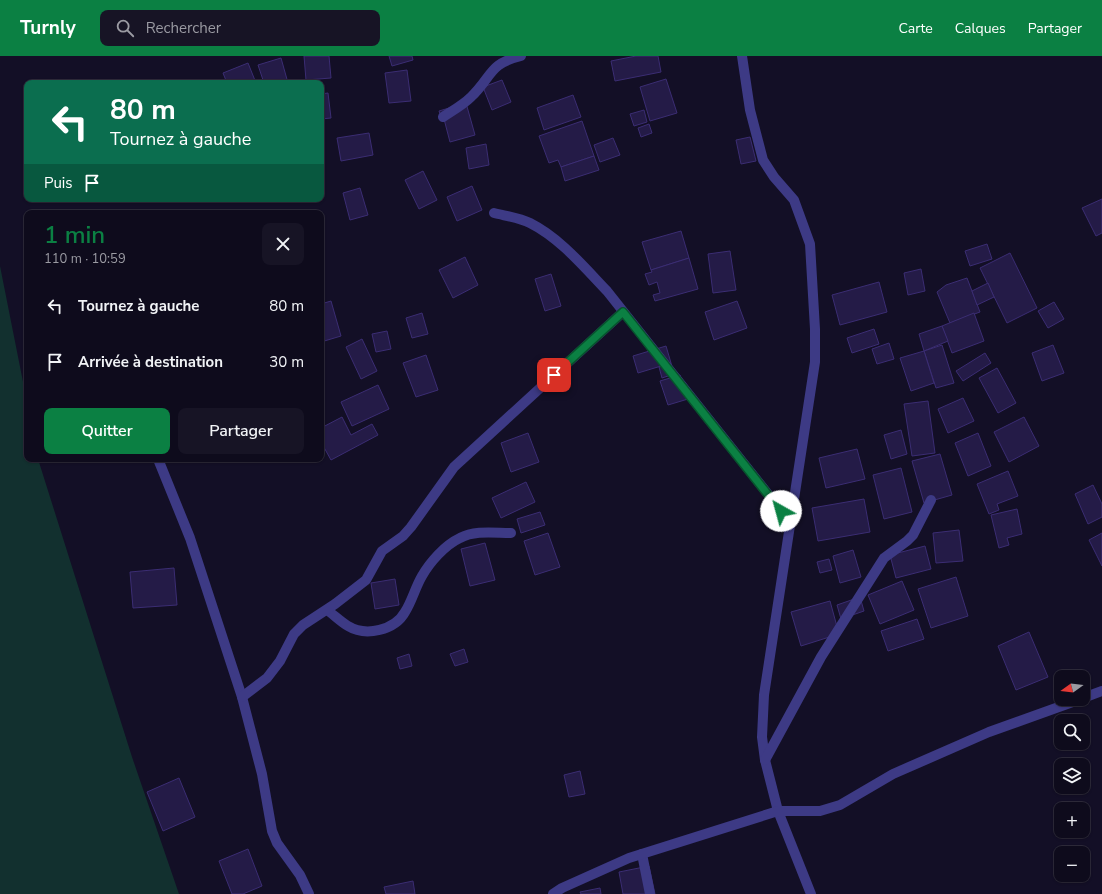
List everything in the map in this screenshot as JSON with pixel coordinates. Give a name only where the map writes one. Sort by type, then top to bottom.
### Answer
[{"type":"street","points":[[443,118],[471,97],[495,66],[521,56]]},
{"type":"street","points":[[742,56],[750,110],[763,160],[774,177],[794,200],[810,244],[815,329],[815,362],[764,695],[762,737],[765,760],[778,811],[811,894]]},
{"type":"street","points":[[494,213],[530,223],[555,240],[584,266],[623,312],[791,523]]},
{"type":"street","points":[[242,697],[267,678],[280,661],[294,634],[303,625],[366,580],[382,551],[407,531],[454,467],[623,312]]},
{"type":"street","points":[[159,462],[190,538],[242,697],[262,774],[272,832],[277,843],[300,875],[309,894]]},
{"type":"street","points":[[765,760],[821,657],[884,558],[907,541],[913,534],[931,500]]},
{"type":"street","points":[[326,610],[349,627],[370,632],[387,627],[402,617],[422,577],[434,560],[460,537],[475,533],[511,533]]},
{"type":"street","points":[[1090,696],[1102,691]]},
{"type":"street","points":[[553,894],[588,876],[629,858],[778,811],[820,811],[840,805],[893,774],[988,732],[1062,706]]},
{"type":"street","points":[[642,854],[650,894]]},
{"type":"green space","points":[[0,266],[24,387],[24,462],[39,462],[132,757],[179,894],[0,894]]},
{"type":"building","points":[[304,56],[329,56],[331,78],[306,80]]},
{"type":"building","points":[[389,56],[412,56],[413,60],[392,66]]},
{"type":"building","points":[[636,56],[658,56],[661,72],[615,81],[611,61]]},
{"type":"building","points":[[281,58],[287,80],[263,80],[258,65]]},
{"type":"building","points":[[248,63],[255,80],[226,80],[223,73]]},
{"type":"building","points":[[407,70],[411,101],[389,103],[385,73]]},
{"type":"building","points":[[666,79],[677,113],[650,121],[640,87]]},
{"type":"building","points":[[502,80],[511,102],[492,110],[483,87]]},
{"type":"building","points":[[328,93],[331,118],[324,119],[324,94]]},
{"type":"building","points":[[573,95],[581,117],[544,130],[537,108]]},
{"type":"building","points":[[466,103],[475,135],[450,142],[444,119],[442,120],[439,111]]},
{"type":"building","points":[[644,110],[647,122],[634,126],[630,114]]},
{"type":"building","points":[[582,121],[594,156],[561,167],[558,160],[549,163],[539,136]]},
{"type":"building","points":[[649,124],[652,133],[641,137],[638,128]]},
{"type":"building","points":[[369,133],[373,155],[341,161],[337,138]]},
{"type":"building","points":[[750,137],[756,161],[741,164],[736,140]]},
{"type":"building","points":[[613,138],[620,155],[600,162],[594,145]]},
{"type":"building","points":[[486,144],[489,165],[469,169],[466,148]]},
{"type":"building","points":[[594,156],[599,170],[565,181],[561,167]]},
{"type":"building","points":[[423,171],[437,200],[419,209],[405,180]]},
{"type":"building","points":[[472,186],[482,210],[457,221],[447,197]]},
{"type":"building","points":[[360,188],[368,215],[350,220],[343,193]]},
{"type":"building","points":[[1102,199],[1102,233],[1096,236],[1082,208]]},
{"type":"building","points":[[681,231],[689,258],[651,270],[642,242]]},
{"type":"building","points":[[987,244],[992,259],[970,266],[965,251]]},
{"type":"building","points":[[730,251],[736,290],[713,293],[708,254]]},
{"type":"building","points":[[1010,253],[1037,308],[1007,323],[980,268]]},
{"type":"building","points":[[465,257],[478,285],[453,298],[439,270]]},
{"type":"building","points":[[689,258],[698,289],[655,301],[653,295],[660,293],[657,282],[649,285],[645,274],[652,272],[651,270]]},
{"type":"building","points":[[921,269],[925,291],[908,295],[904,273]]},
{"type":"building","points":[[551,274],[561,306],[545,311],[535,279]]},
{"type":"building","points":[[967,278],[980,312],[950,323],[937,292],[946,285]]},
{"type":"building","points":[[879,282],[887,312],[840,325],[832,295]]},
{"type":"building","points":[[988,283],[994,297],[977,305],[972,291]]},
{"type":"building","points":[[331,301],[341,336],[324,341],[324,303]]},
{"type":"building","points":[[737,301],[747,328],[714,340],[705,312]]},
{"type":"building","points":[[1054,302],[1064,319],[1048,328],[1038,311]]},
{"type":"building","points":[[422,313],[428,334],[412,338],[406,318]]},
{"type":"building","points":[[974,313],[984,341],[952,353],[942,326]]},
{"type":"building","points":[[942,326],[948,341],[924,351],[919,334]]},
{"type":"building","points":[[874,329],[879,344],[852,353],[847,338]]},
{"type":"building","points":[[387,331],[391,349],[376,352],[372,334]]},
{"type":"building","points":[[362,339],[377,371],[361,379],[346,347]]},
{"type":"building","points":[[889,343],[894,359],[877,364],[872,349]]},
{"type":"building","points":[[942,345],[954,383],[936,388],[924,351]]},
{"type":"building","points":[[1053,345],[1064,373],[1042,381],[1032,353]]},
{"type":"building","points":[[666,346],[671,363],[638,373],[633,356]]},
{"type":"building","points":[[924,351],[934,383],[911,391],[900,358]]},
{"type":"building","points":[[985,353],[991,363],[963,381],[956,371]]},
{"type":"building","points":[[426,355],[438,390],[416,397],[403,363]]},
{"type":"building","points":[[671,363],[674,374],[662,378],[659,367]]},
{"type":"building","points":[[997,368],[1016,403],[998,413],[979,378]]},
{"type":"building","points":[[680,375],[688,399],[668,405],[660,381]]},
{"type":"building","points":[[378,385],[389,409],[352,426],[341,402]]},
{"type":"building","points":[[963,398],[974,421],[948,433],[938,409]]},
{"type":"building","points":[[928,401],[935,453],[912,456],[904,404]]},
{"type":"building","points":[[342,417],[351,435],[372,424],[378,435],[331,460],[324,447],[324,426]]},
{"type":"building","points":[[1024,417],[1039,446],[1009,462],[994,432]]},
{"type":"building","points":[[901,430],[907,454],[891,459],[884,435]]},
{"type":"building","points":[[528,433],[539,462],[511,472],[501,443]]},
{"type":"building","points":[[978,433],[991,466],[968,476],[955,443]]},
{"type":"building","points":[[857,449],[865,479],[826,488],[819,458]]},
{"type":"building","points":[[940,454],[952,495],[924,503],[912,461]]},
{"type":"building","points":[[901,468],[912,512],[884,519],[873,475]]},
{"type":"building","points":[[1008,471],[1018,496],[997,504],[999,510],[989,514],[977,484]]},
{"type":"building","points":[[526,482],[535,502],[501,518],[492,498]]},
{"type":"building","points":[[1093,485],[1102,504],[1102,517],[1088,524],[1075,494]]},
{"type":"building","points":[[864,499],[870,532],[818,541],[812,508]]},
{"type":"building","points":[[1017,509],[1022,534],[1007,538],[1009,545],[999,548],[991,515]]},
{"type":"building","points":[[540,512],[545,525],[521,533],[517,519]]},
{"type":"building","points":[[959,530],[963,561],[936,563],[933,533]]},
{"type":"building","points":[[548,533],[560,567],[535,575],[524,541]]},
{"type":"building","points":[[1102,533],[1102,566],[1089,540]]},
{"type":"building","points":[[485,543],[495,580],[470,586],[461,549]]},
{"type":"building","points":[[925,546],[931,569],[896,578],[890,555]]},
{"type":"building","points":[[853,550],[861,577],[840,583],[833,556]]},
{"type":"building","points":[[829,559],[832,570],[820,573],[817,562]]},
{"type":"building","points":[[174,568],[177,605],[133,608],[130,572]]},
{"type":"building","points":[[956,577],[968,616],[931,628],[918,589]]},
{"type":"building","points":[[395,579],[399,605],[375,609],[371,583]]},
{"type":"building","points":[[902,581],[914,610],[880,624],[868,595]]},
{"type":"building","points":[[860,597],[864,611],[841,619],[837,605]]},
{"type":"building","points":[[830,601],[839,634],[801,646],[791,612]]},
{"type":"building","points":[[917,619],[924,639],[888,651],[881,631]]},
{"type":"building","points":[[1029,632],[1048,677],[1016,690],[998,646]]},
{"type":"building","points":[[464,649],[468,662],[455,666],[450,654]]},
{"type":"building","points":[[409,654],[412,666],[400,669],[397,658]]},
{"type":"building","points":[[580,771],[585,794],[569,797],[564,775]]},
{"type":"building","points":[[179,778],[195,817],[163,831],[147,792]]},
{"type":"building","points":[[248,849],[262,886],[243,894],[232,894],[219,861]]},
{"type":"building","points":[[649,866],[655,894],[623,894],[619,872]]},
{"type":"building","points":[[413,881],[415,894],[386,894],[384,887]]},
{"type":"building","points":[[600,888],[601,894],[581,894],[580,892]]},
{"type":"route","points":[[554,375],[623,312],[781,511]]}]
